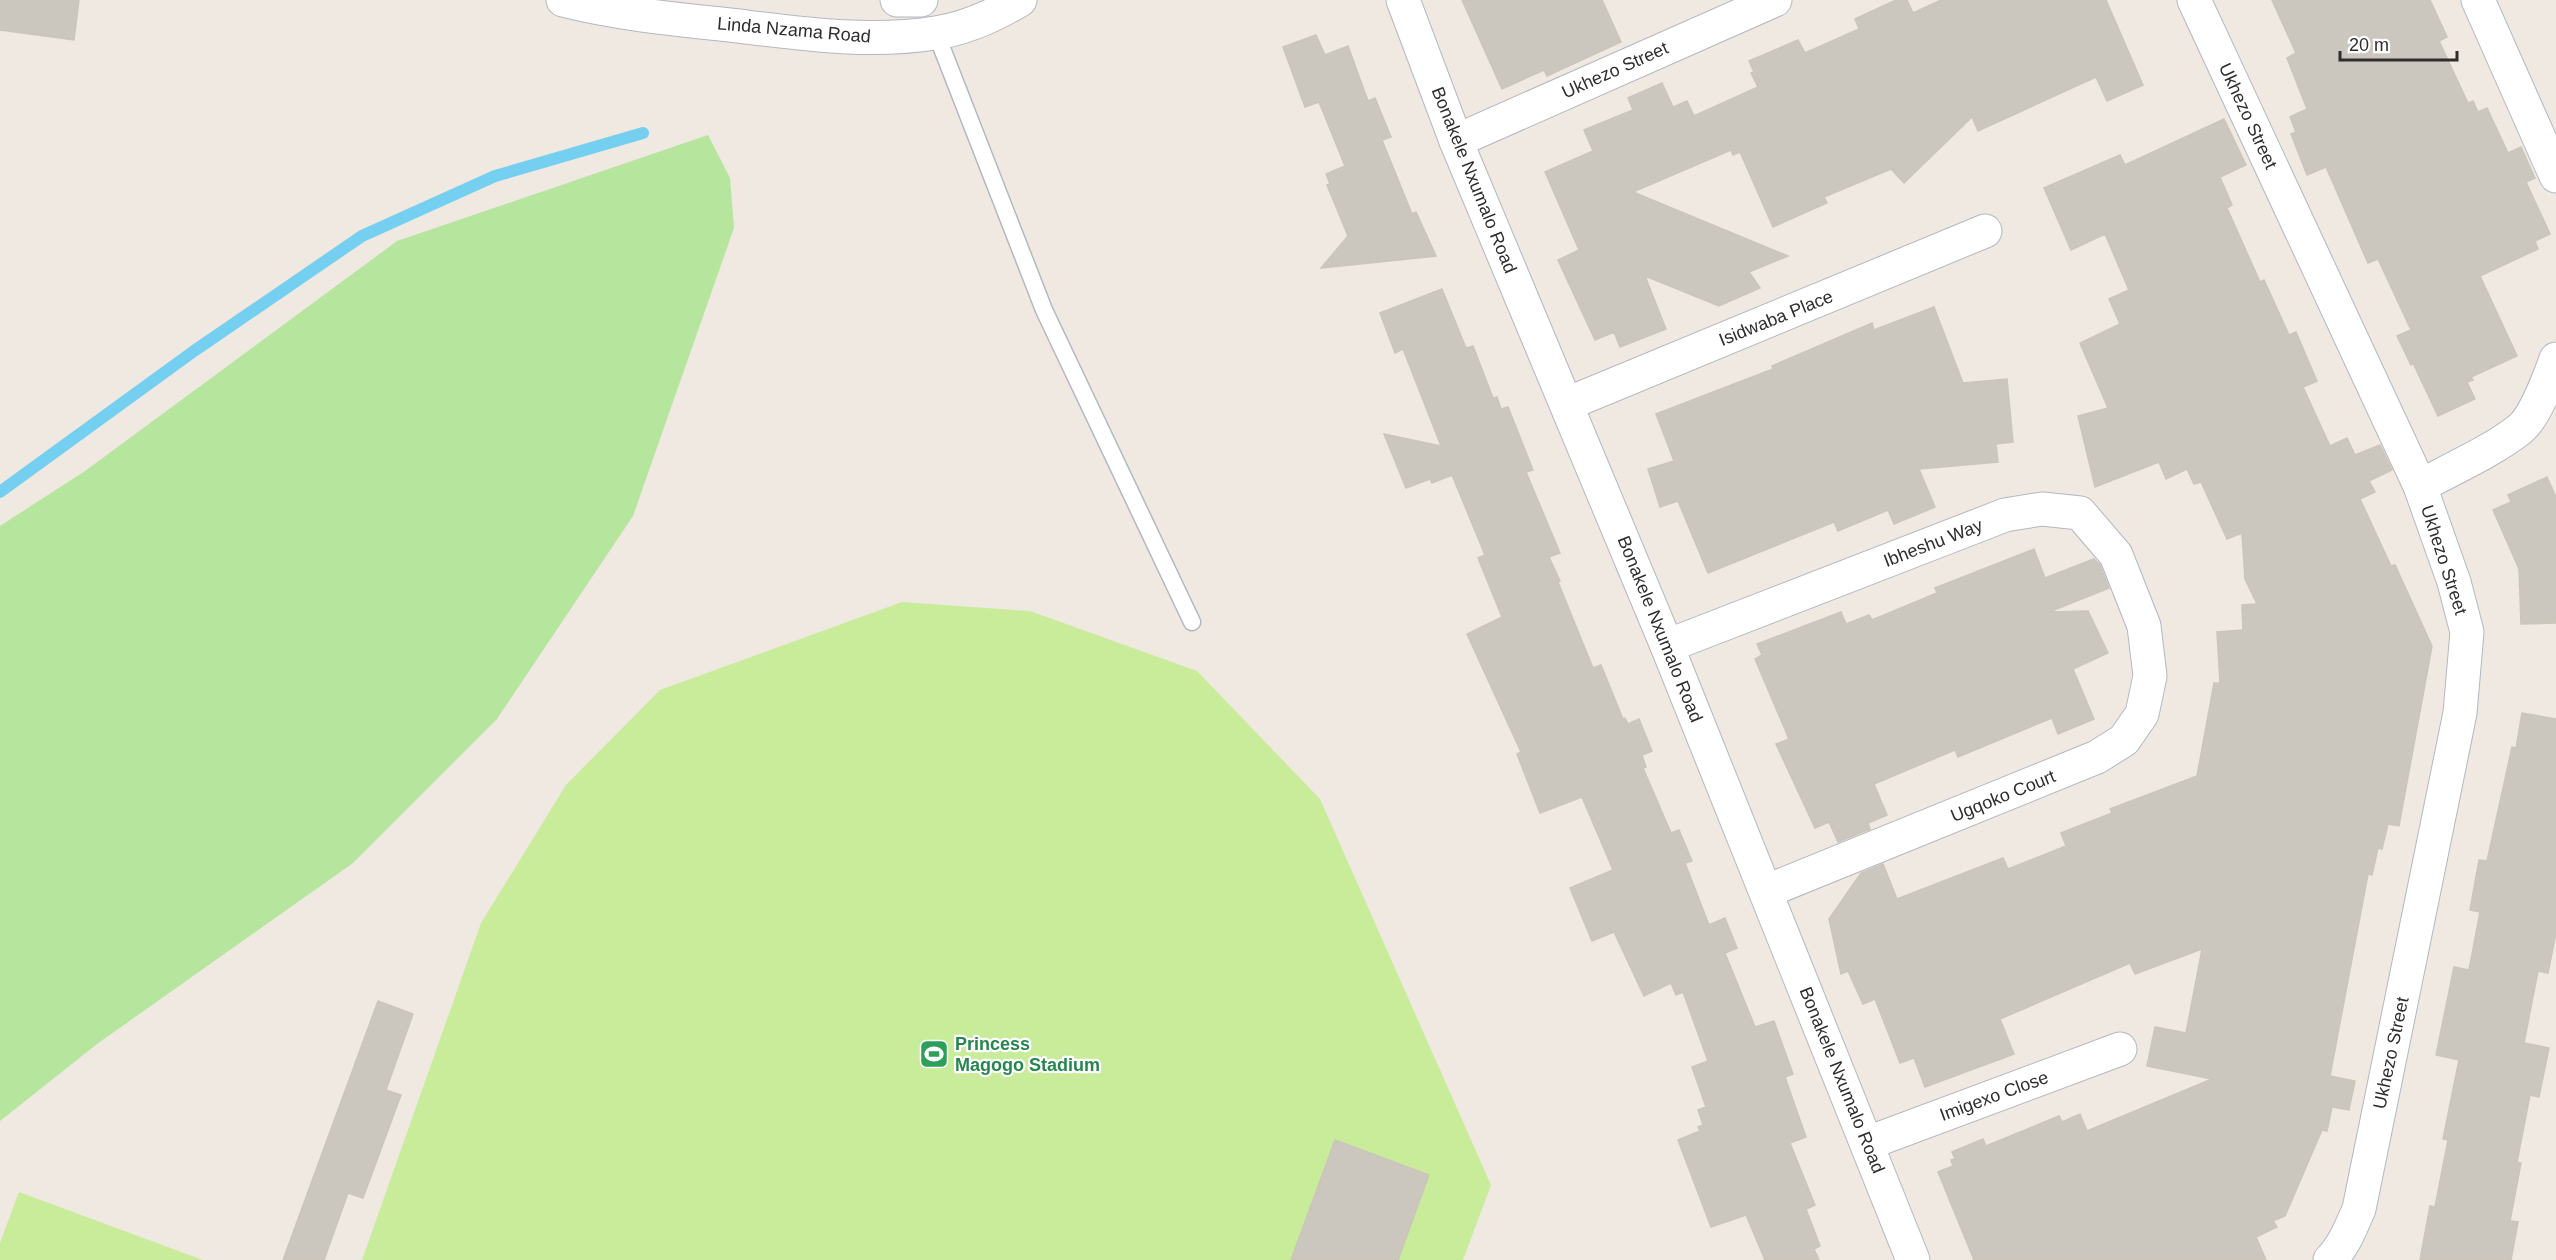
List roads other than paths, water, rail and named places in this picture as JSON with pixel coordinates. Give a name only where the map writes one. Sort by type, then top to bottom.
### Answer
[{"type":"street","name":"Linda Nzama Road","points":[[563,0],[638,8],[792,32],[879,37],[936,33],[995,14],[1020,0]]},
{"type":"street","points":[[897,0],[921,0]]},
{"type":"street","name":"Bonakele Nxumalo Road","points":[[1403,0],[1456,141],[1667,646],[1913,1260]]},
{"type":"street","name":"Ukhezo Street","points":[[1456,141],[1775,0]]},
{"type":"street","name":"Ukhezo Street","points":[[2194,0],[2420,486],[2454,582],[2467,632],[2460,713],[2359,1209],[2338,1252],[2330,1260]]},
{"type":"street","points":[[2478,0],[2556,176]]},
{"type":"street","name":"Isidwaba Place","points":[[1567,404],[1985,231]]},
{"type":"street","points":[[2420,486],[2468,461],[2522,428],[2545,391],[2556,359]]},
{"type":"street","name":"Ibheshu Way","points":[[1667,646],[2005,515],[2042,509],[2080,513],[2116,555],[2144,626]]},
{"type":"street","name":"Ugqoko Court","points":[[1767,891],[2097,758],[2124,740],[2142,714],[2150,676],[2144,626]]},
{"type":"street","name":"Imigexo Close","points":[[1868,1143],[2120,1049]]},
{"type":"lane","points":[[936,33],[1044,310],[1192,622]]},
{"type":"waterway","points":[[0,492],[194,351],[362,236],[495,176],[643,133]]},
{"type":"place","name":"Princess Magogo Stadium","points":[[934,1054]]}]
